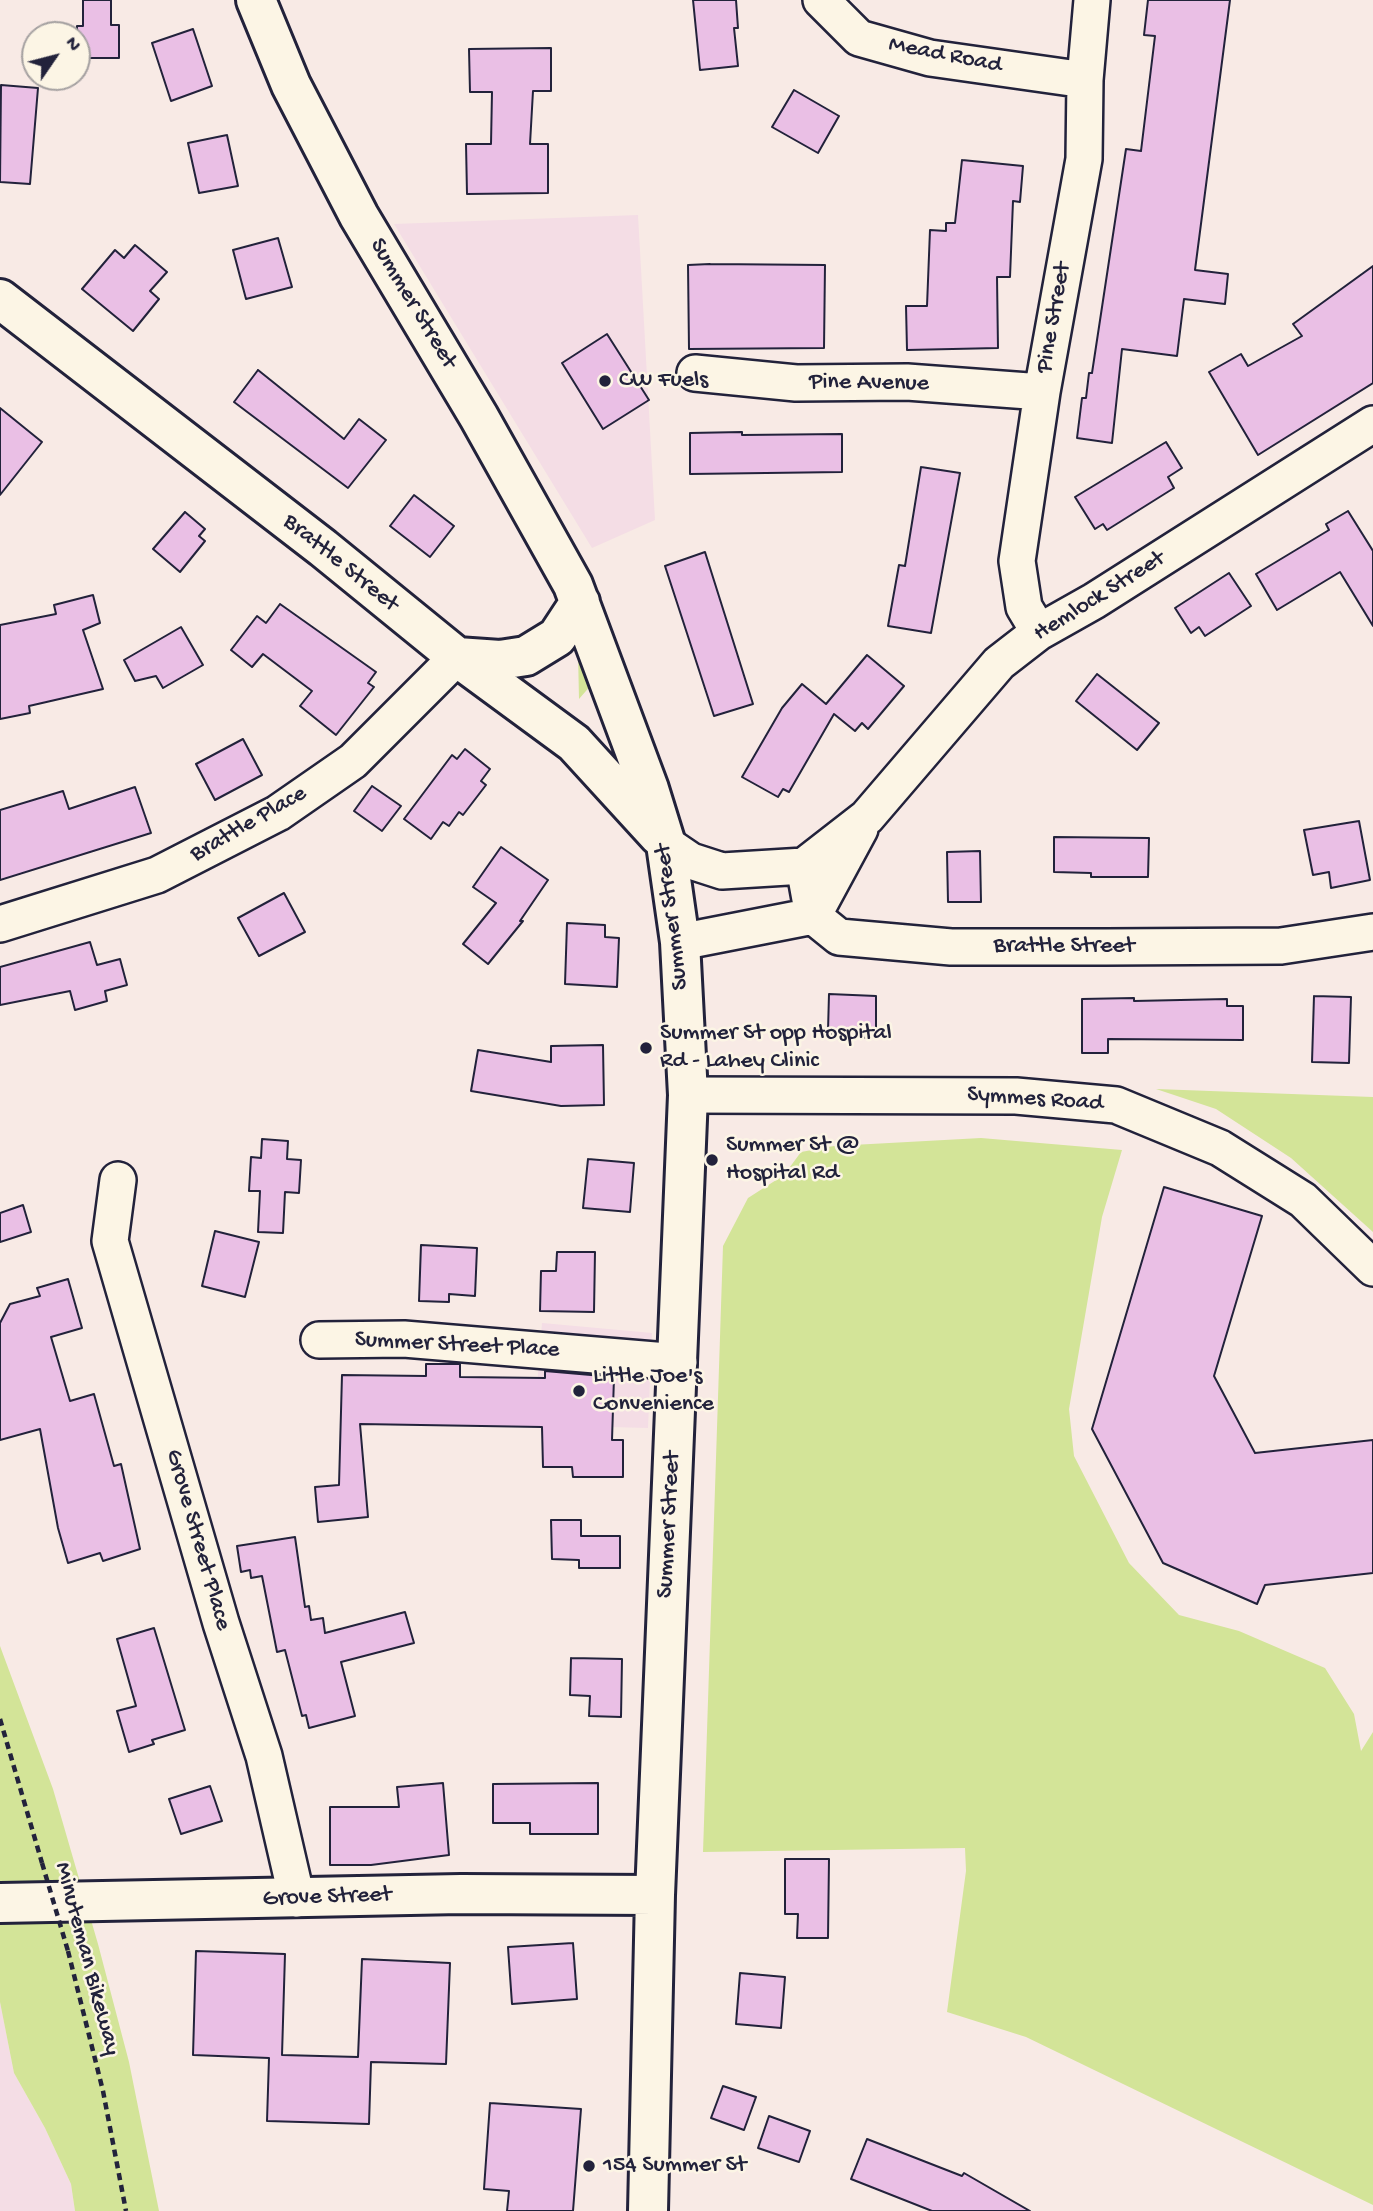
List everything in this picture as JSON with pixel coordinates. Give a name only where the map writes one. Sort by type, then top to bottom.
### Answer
[{"type":"main road","name":"Summer Street","points":[[256,0],[291,85],[359,216],[479,417],[573,585],[649,789],[666,844],[680,942],[688,1095],[655,1895],[648,2211]]},
{"type":"main road","name":"Brattle Street","points":[[0,299],[323,548],[457,657],[574,743],[666,844]]},
{"type":"main road","points":[[457,657],[500,660],[526,656],[556,637],[580,602]]},
{"type":"main road","name":"Grove Street","points":[[0,1903],[461,1894],[655,1895]]},
{"type":"street","name":"Mead Road","points":[[821,0],[859,38],[930,58],[1085,80]]},
{"type":"street","name":"Pine Street","points":[[1039,632],[1024,607],[1017,561],[1042,392],[1084,159],[1085,80],[1092,0]]},
{"type":"street","name":"Pine Avenue","points":[[695,373],[796,383],[907,382],[1042,392]]},
{"type":"street","name":"Hemlock Street","points":[[804,866],[867,817],[999,663],[1039,632],[1117,587],[1373,424]]},
{"type":"street","name":"Brattle Place","points":[[0,924],[157,875],[278,813],[353,761],[457,657]]},
{"type":"street","name":"Hemlock Street","points":[[813,916],[867,817]]},
{"type":"street","points":[[666,844],[691,860],[722,871],[804,866],[813,916],[680,942]]},
{"type":"street","name":"Brattle Street","points":[[813,916],[839,937],[951,947],[1281,946],[1373,932]]},
{"type":"street","name":"Symmes Road","points":[[688,1095],[1016,1096],[1116,1105],[1220,1149],[1303,1200],[1373,1268]]},
{"type":"street","name":"Grove Street Place","points":[[118,1180],[110,1241],[221,1623],[264,1756],[297,1899]]},
{"type":"street","name":"Summer Street Place","points":[[320,1340],[404,1339],[679,1362]]},
{"type":"path","name":"Minuteman Bikeway","points":[[0,1719],[68,1951],[103,2091],[126,2211]]},
{"type":"shaded area","points":[[638,215],[655,520],[592,548],[394,224]]},
{"type":"shaded area","points":[[542,1323],[652,1333],[648,1428],[534,1425]]},
{"type":"shaded area","points":[[0,2002],[14,2073],[45,2128],[71,2184],[75,2211],[0,2211]]},
{"type":"green space","points":[[582,647],[592,684],[579,699],[578,653]]},
{"type":"green space","points":[[1156,1089],[1373,1097],[1373,1232],[1291,1158],[1216,1109]]},
{"type":"green space","points":[[981,1138],[1122,1150],[1102,1217],[1069,1409],[1074,1456],[1129,1563],[1179,1615],[1239,1631],[1325,1668],[1354,1714],[1361,1751],[1373,1732],[1373,2205],[1026,2037],[947,2012],[966,1871],[965,1848],[703,1852],[723,1246],[748,1198],[784,1175],[801,1152],[834,1146]]},
{"type":"green space","points":[[0,1646],[53,1789],[98,1944],[129,2062],[159,2211],[75,2211],[71,2184],[45,2128],[14,2073],[0,2002]]},
{"type":"building","points":[[83,0],[111,0],[111,25],[119,25],[119,58],[91,58],[91,21],[83,21]]},
{"type":"building","points":[[693,0],[736,0],[738,28],[734,28],[738,66],[700,70]]},
{"type":"building","points":[[1148,0],[1230,0],[1195,270],[1228,274],[1225,304],[1184,299],[1177,356],[1122,349],[1112,443],[1077,438],[1082,398],[1086,398],[1089,373],[1092,373],[1126,149],[1141,151],[1155,36],[1144,35]]},
{"type":"building","points":[[193,29],[212,86],[171,101],[152,43]]},
{"type":"building","points":[[551,48],[551,91],[533,91],[530,144],[548,144],[548,193],[467,194],[466,144],[491,144],[492,92],[470,92],[469,49]]},
{"type":"building","points":[[1,85],[21,87],[21,91],[38,91],[30,184],[0,182]]},
{"type":"building","points":[[794,90],[839,116],[818,153],[772,127]]},
{"type":"building","points":[[227,135],[238,186],[199,193],[188,143]]},
{"type":"building","points":[[962,160],[1023,166],[1020,202],[1013,201],[1010,277],[997,277],[998,348],[907,350],[906,306],[927,306],[930,230],[946,231],[946,223],[955,223]]},
{"type":"building","points":[[278,238],[292,287],[246,299],[233,250]]},
{"type":"building","points":[[135,245],[167,272],[150,291],[159,299],[133,331],[82,289],[115,250],[124,258]]},
{"type":"building","points":[[688,265],[825,265],[824,348],[689,349]]},
{"type":"building","points":[[1373,266],[1373,383],[1258,455],[1209,372],[1241,354],[1248,366],[1302,336],[1293,324]]},
{"type":"building","name":"CW Fuels","points":[[607,334],[649,400],[603,429],[562,363]]},
{"type":"building","points":[[258,370],[344,439],[359,419],[386,440],[348,488],[234,402]]},
{"type":"building","points":[[0,408],[42,442],[0,495]]},
{"type":"building","points":[[742,432],[742,435],[842,434],[842,472],[690,474],[690,433]]},
{"type":"building","points":[[1166,442],[1182,468],[1168,477],[1174,488],[1107,530],[1103,524],[1095,529],[1075,497]]},
{"type":"building","points":[[921,467],[960,473],[931,633],[888,626],[899,565],[905,566]]},
{"type":"building","points":[[414,495],[454,526],[430,557],[390,526]]},
{"type":"building","points":[[1348,511],[1373,551],[1373,626],[1340,572],[1277,610],[1256,574],[1329,530],[1326,524]]},
{"type":"building","points":[[185,512],[205,529],[199,536],[205,541],[180,572],[153,549]]},
{"type":"building","points":[[705,552],[753,704],[714,716],[665,566]]},
{"type":"building","points":[[1229,573],[1251,606],[1205,636],[1199,627],[1191,633],[1175,608]]},
{"type":"building","points":[[93,595],[100,623],[83,630],[103,689],[29,706],[30,713],[0,719],[0,625],[56,614],[54,605]]},
{"type":"building","points":[[280,604],[376,672],[368,683],[374,687],[336,735],[300,706],[312,691],[263,654],[252,667],[231,650],[257,616],[266,623]]},
{"type":"building","points":[[181,627],[203,665],[163,688],[156,676],[135,681],[124,660]]},
{"type":"building","points":[[867,655],[904,686],[868,729],[862,723],[855,731],[834,714],[789,792],[783,789],[778,797],[742,777],[782,708],[802,684],[826,704]]},
{"type":"building","points":[[1097,674],[1159,723],[1137,750],[1076,701]]},
{"type":"building","points":[[243,739],[262,775],[215,800],[196,764]]},
{"type":"building","points":[[465,749],[490,769],[481,781],[486,785],[463,815],[459,812],[449,826],[443,822],[431,839],[404,819],[452,755],[457,759]]},
{"type":"building","points":[[372,786],[401,806],[382,831],[354,811]]},
{"type":"building","points":[[135,787],[151,833],[0,880],[0,810],[63,791],[69,809]]},
{"type":"building","points":[[1359,821],[1370,880],[1331,888],[1329,872],[1313,875],[1304,830]]},
{"type":"building","points":[[1054,837],[1149,838],[1148,877],[1091,877],[1091,873],[1054,872]]},
{"type":"building","points":[[501,847],[548,880],[520,921],[523,921],[488,964],[463,944],[496,903],[473,887]]},
{"type":"building","points":[[980,851],[981,902],[948,902],[947,852]]},
{"type":"building","points":[[284,893],[305,932],[259,956],[238,918]]},
{"type":"building","points":[[567,923],[605,925],[605,937],[619,938],[617,987],[565,984]]},
{"type":"building","points":[[90,942],[97,965],[120,959],[127,985],[105,991],[107,1001],[75,1010],[70,991],[0,1005],[0,967]]},
{"type":"building","points":[[829,994],[876,996],[876,1038],[831,1036],[828,1031]]},
{"type":"building","points":[[1314,996],[1351,997],[1349,1063],[1312,1062]]},
{"type":"building","points":[[1134,998],[1134,1001],[1227,999],[1227,1006],[1243,1006],[1243,1040],[1108,1039],[1108,1053],[1082,1053],[1082,999]]},
{"type":"building","points":[[603,1045],[604,1105],[561,1106],[471,1091],[478,1050],[551,1062],[551,1046]]},
{"type":"building","points":[[262,1139],[288,1141],[287,1159],[301,1160],[299,1193],[285,1192],[283,1233],[258,1232],[260,1191],[249,1191],[251,1157],[261,1158]]},
{"type":"building","points":[[588,1159],[634,1163],[630,1212],[583,1208]]},
{"type":"building","points":[[1164,1187],[1262,1216],[1214,1376],[1255,1453],[1373,1440],[1373,1573],[1265,1585],[1257,1604],[1163,1563],[1092,1429]]},
{"type":"building","points":[[23,1205],[31,1232],[0,1242],[0,1213]]},
{"type":"building","points":[[215,1231],[259,1242],[245,1297],[202,1286]]},
{"type":"building","points":[[421,1245],[477,1248],[475,1296],[449,1294],[449,1302],[419,1301]]},
{"type":"building","points":[[557,1252],[595,1252],[594,1312],[540,1311],[541,1271],[556,1271]]},
{"type":"building","points":[[68,1279],[82,1328],[51,1337],[70,1401],[94,1394],[114,1466],[121,1464],[140,1549],[103,1561],[100,1553],[68,1563],[58,1528],[40,1429],[0,1440],[0,1323],[10,1304],[40,1296],[37,1288]]},
{"type":"building","points":[[426,1364],[460,1364],[460,1377],[545,1378],[545,1371],[614,1377],[612,1440],[623,1440],[623,1477],[573,1477],[572,1467],[543,1467],[542,1427],[360,1424],[368,1517],[318,1522],[315,1487],[339,1485],[342,1375],[426,1376]]},
{"type":"building","points":[[551,1520],[581,1520],[581,1536],[620,1536],[620,1568],[579,1568],[579,1560],[552,1559]]},
{"type":"building","points":[[295,1537],[305,1607],[309,1606],[311,1620],[323,1618],[325,1633],[405,1612],[414,1643],[341,1662],[355,1716],[309,1728],[306,1715],[302,1716],[285,1650],[277,1652],[262,1576],[251,1578],[250,1570],[241,1572],[237,1546]]},
{"type":"building","points":[[154,1628],[185,1730],[152,1740],[154,1744],[129,1752],[117,1711],[136,1706],[117,1639]]},
{"type":"building","points":[[571,1658],[622,1659],[621,1717],[589,1716],[590,1696],[570,1695]]},
{"type":"building","points":[[443,1783],[449,1855],[371,1865],[330,1865],[330,1807],[399,1807],[397,1787]]},
{"type":"building","points":[[598,1783],[598,1834],[530,1834],[530,1823],[493,1823],[493,1784]]},
{"type":"building","points":[[210,1786],[222,1821],[181,1834],[169,1799]]},
{"type":"building","points":[[785,1859],[829,1859],[828,1938],[797,1938],[798,1914],[785,1914]]},
{"type":"building","points":[[573,1943],[577,1999],[512,2004],[508,1947]]},
{"type":"building","points":[[196,1951],[285,1954],[282,2055],[358,2057],[362,1959],[450,1963],[446,2064],[371,2062],[369,2124],[267,2121],[269,2058],[193,2055]]},
{"type":"building","points":[[740,1973],[785,1977],[781,2028],[736,2024]]},
{"type":"building","points":[[723,2086],[756,2097],[744,2130],[711,2118]]},
{"type":"building","points":[[490,2103],[581,2109],[573,2211],[507,2211],[509,2191],[484,2189]]},
{"type":"building","points":[[769,2116],[810,2131],[799,2162],[758,2148]]},
{"type":"building","points":[[867,2139],[962,2176],[964,2173],[1030,2211],[932,2211],[851,2179]]},
{"type":"place","name":"CW Fuels","points":[[605,381]]},
{"type":"place","name":"Summer St opp Hospital Rd - Lahey Clinic","points":[[646,1048]]},
{"type":"place","name":"Summer St @ Hospital Rd","points":[[712,1160]]},
{"type":"place","name":"Little Joe's Convenience","points":[[579,1391]]},
{"type":"place","name":"154 Summer St","points":[[589,2166]]}]
